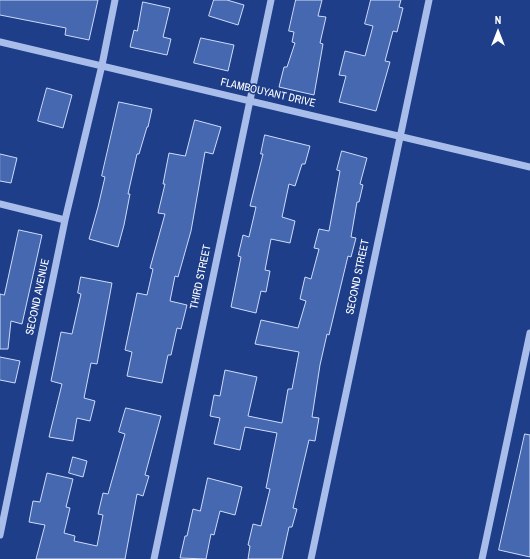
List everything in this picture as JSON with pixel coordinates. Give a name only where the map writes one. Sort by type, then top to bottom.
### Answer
[{"type":"street","name":"SECOND AVENUE","points":[[0,535],[65,220],[102,65],[115,0]]},
{"type":"street","name":"THIRD STREET","points":[[154,559],[249,99],[271,0]]},
{"type":"street","name":"SECOND STREET","points":[[311,559],[399,135],[429,0]]},
{"type":"street","name":"FLAMBOUYANT DRIVE","points":[[0,42],[249,99],[530,167]]},
{"type":"street","points":[[0,204],[65,220]]},
{"type":"street","points":[[482,559],[530,333]]},
{"type":"building","points":[[0,0],[98,0],[89,40],[65,35],[66,28],[0,15]]},
{"type":"building","points":[[214,0],[227,0],[244,5],[238,25],[209,16]]},
{"type":"building","points":[[296,0],[322,0],[318,16],[326,17],[320,43],[323,44],[314,95],[279,87],[284,67],[287,67],[295,43],[292,42],[294,32],[289,31]]},
{"type":"building","points":[[371,0],[401,0],[399,7],[403,8],[397,32],[393,31],[385,61],[390,62],[376,111],[339,102],[346,76],[339,75],[345,51],[365,56],[373,26],[365,24]]},
{"type":"building","points":[[143,2],[170,8],[163,37],[171,39],[167,55],[130,47],[134,30],[137,31]]},
{"type":"building","points":[[201,38],[234,45],[228,71],[194,63]]},
{"type":"building","points":[[47,88],[72,95],[63,128],[38,121]]},
{"type":"building","points":[[119,102],[152,109],[139,154],[137,154],[128,194],[130,194],[124,225],[118,247],[89,239],[105,177],[102,176]]},
{"type":"building","points":[[195,120],[221,127],[213,154],[205,152],[191,231],[178,277],[175,276],[170,301],[187,305],[181,329],[177,328],[171,355],[168,355],[162,383],[127,376],[132,352],[125,350],[137,293],[147,295],[153,269],[150,268],[165,214],[158,213],[165,184],[163,184],[169,153],[185,156]]},
{"type":"building","points":[[265,135],[310,146],[305,164],[302,164],[295,186],[289,184],[282,217],[295,221],[290,243],[271,239],[265,270],[270,271],[266,292],[261,291],[256,313],[231,307],[241,257],[238,256],[243,235],[249,237],[256,207],[250,206],[263,154],[261,154]]},
{"type":"building","points":[[342,151],[367,158],[360,184],[363,185],[359,202],[357,202],[351,237],[356,238],[351,257],[348,256],[329,335],[327,334],[320,365],[312,417],[319,418],[315,441],[309,440],[293,508],[297,509],[292,527],[289,527],[282,559],[248,559],[250,546],[248,545],[253,524],[261,526],[270,489],[266,488],[277,433],[245,427],[240,450],[214,444],[220,418],[210,416],[214,395],[220,396],[225,370],[257,377],[248,416],[282,423],[288,389],[292,389],[299,352],[255,344],[261,320],[298,328],[306,301],[300,299],[305,277],[311,279],[319,249],[314,248],[319,229],[329,231],[340,171],[337,170]]},
{"type":"building","points":[[0,154],[17,158],[11,183],[0,181]]},
{"type":"building","points":[[19,230],[42,235],[22,324],[11,321],[8,349],[0,349],[0,294],[4,295]]},
{"type":"building","points":[[81,277],[112,283],[97,364],[91,363],[84,398],[95,401],[90,421],[77,418],[73,441],[49,437],[62,384],[51,381],[61,332],[72,334],[81,294],[78,293]]},
{"type":"building","points":[[0,357],[20,361],[15,383],[0,380]]},
{"type":"building","points":[[126,408],[161,416],[145,475],[149,476],[143,496],[137,494],[125,559],[36,559],[45,525],[29,522],[33,501],[40,502],[47,473],[73,479],[66,507],[70,508],[64,533],[75,536],[74,541],[97,546],[103,515],[98,514],[103,493],[108,494],[125,434],[119,432]]},
{"type":"building","points":[[525,434],[530,435],[530,557],[499,550]]},
{"type":"building","points":[[73,457],[87,461],[83,477],[69,473]]},
{"type":"building","points":[[208,478],[242,487],[235,515],[220,511],[214,535],[211,534],[206,559],[180,558],[193,509],[200,511]]}]
